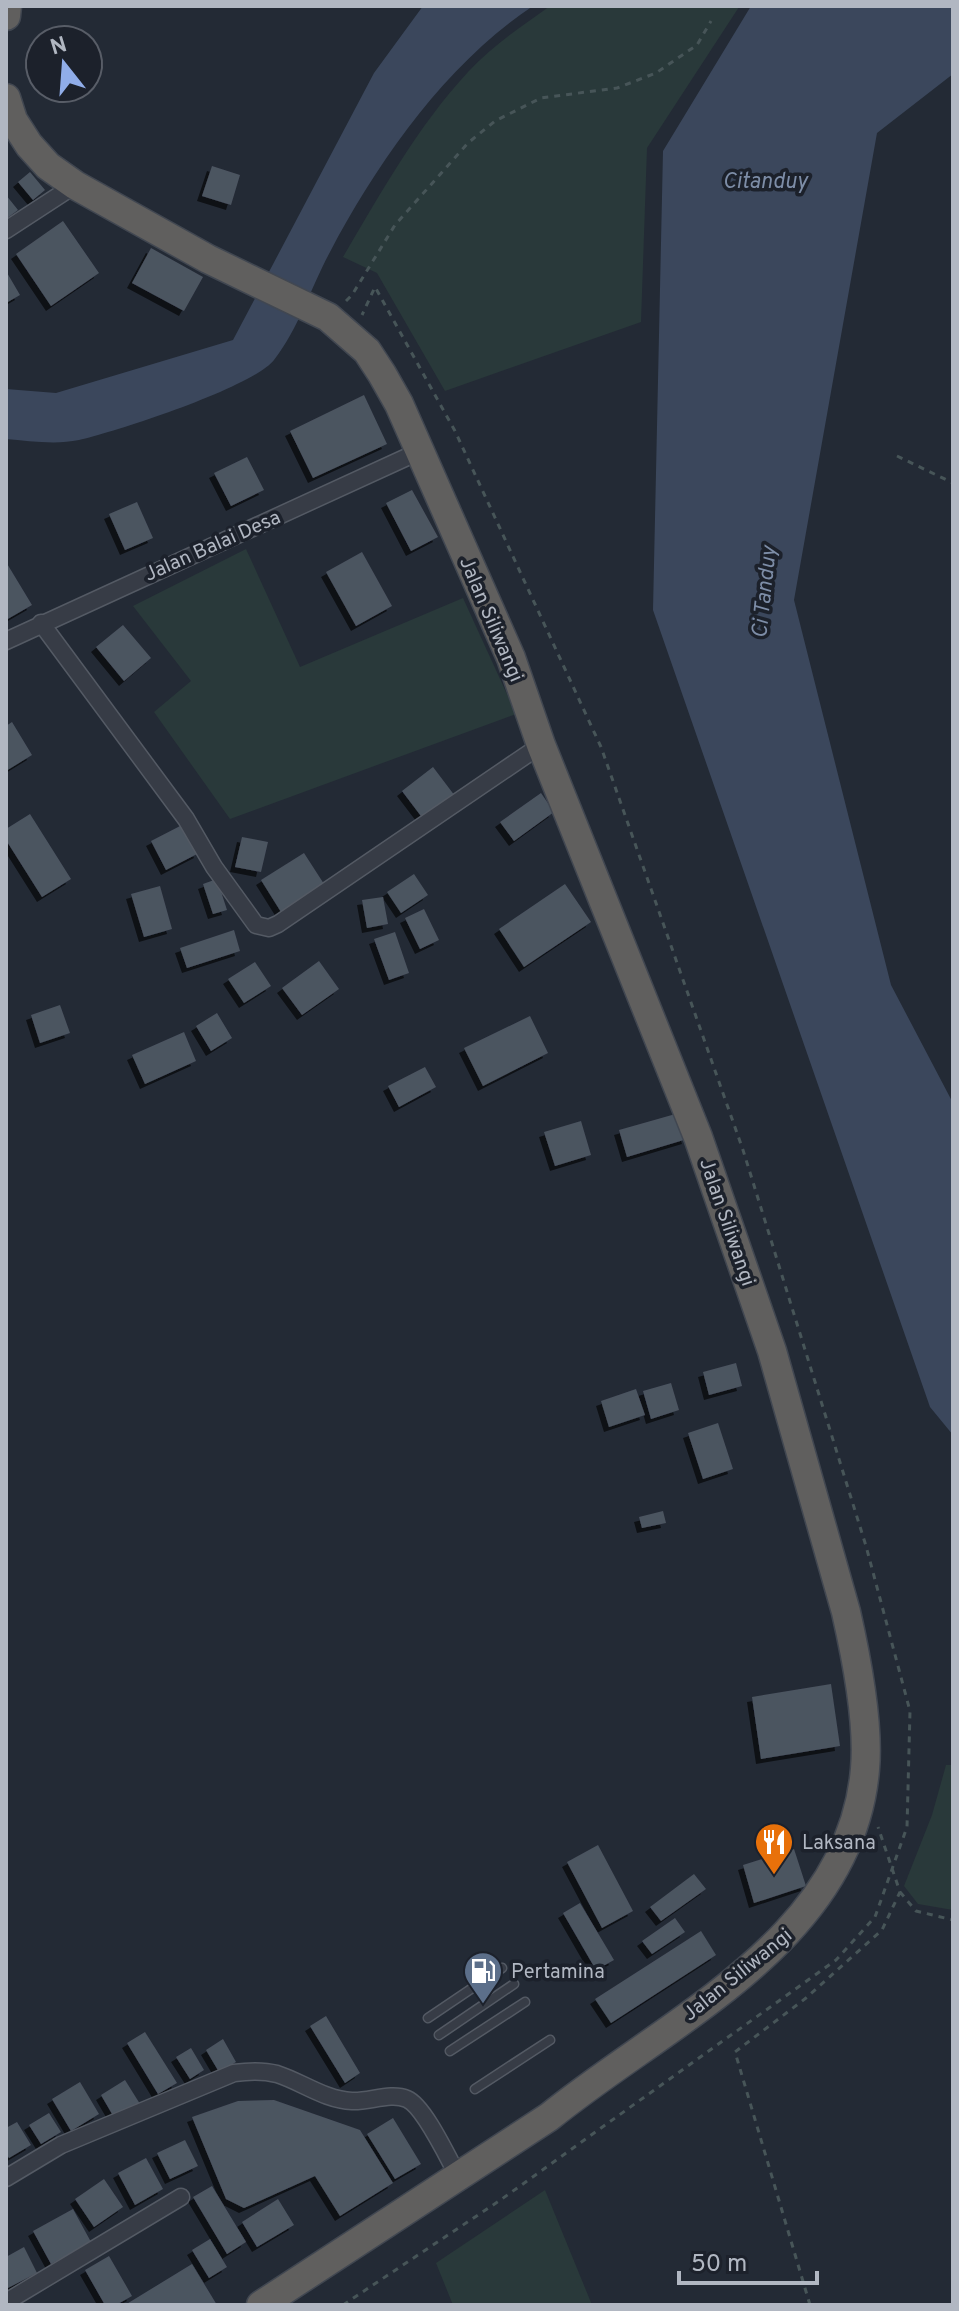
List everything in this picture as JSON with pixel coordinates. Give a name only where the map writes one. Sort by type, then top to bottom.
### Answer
[{"type":"highway","points":[[6,16],[7,6]]},
{"type":"highway","name":"Jalan Siliwangi","points":[[6,98],[13,120],[29,145],[48,166],[75,185],[208,259],[328,317],[367,351],[399,404],[506,646],[541,745],[698,1137],[772,1351],[849,1627],[866,1747],[860,1806],[847,1841],[827,1884],[792,1930],[707,2002],[549,2117],[261,2305]]},
{"type":"street","points":[[6,230],[75,185]]},
{"type":"street","name":"Jalan Balai Desa","points":[[6,641],[418,452]]},
{"type":"street","points":[[41,623],[186,819],[214,867],[256,925],[269,928],[278,924],[541,745]]},
{"type":"street","points":[[6,2178],[61,2145],[234,2073],[253,2071],[277,2074],[325,2095],[351,2101],[408,2099],[420,2110],[458,2176]]},
{"type":"street","points":[[6,2302],[181,2197]]},
{"type":"lane","points":[[428,2018],[502,1968]]},
{"type":"lane","points":[[439,2035],[514,1984]]},
{"type":"lane","points":[[450,2051],[525,2002]]},
{"type":"lane","points":[[475,2089],[550,2040]]},
{"type":"path","points":[[328,317],[352,295],[395,225],[468,143],[495,121],[541,98],[617,88],[656,73],[697,45],[711,21]]},
{"type":"path","points":[[343,2305],[499,2201],[836,1960],[875,1917],[907,1827],[910,1711],[866,1546],[743,1150],[601,747],[455,431],[375,287],[351,336]]},
{"type":"path","points":[[897,456],[953,483]]},
{"type":"path","points":[[878,1826],[900,1892],[916,1911],[953,1920]]},
{"type":"path","points":[[810,2305],[735,2052],[806,1998],[882,1930],[900,1892]]},
{"type":"shaded area","points":[[550,6],[739,7],[647,148],[641,322],[445,391],[377,273],[343,257],[401,161],[450,93],[487,54]]},
{"type":"shaded area","points":[[246,549],[300,667],[463,598],[516,714],[230,819],[154,712],[191,681],[133,606]]},
{"type":"shaded area","points":[[946,1765],[953,1765],[953,1910],[918,1904],[904,1886],[932,1815]]},
{"type":"shaded area","points":[[545,2190],[592,2305],[453,2305],[436,2263]]},
{"type":"water","points":[[423,6],[533,6],[471,56],[443,85],[392,149],[349,218],[323,265],[291,335],[274,360],[261,371],[213,395],[97,435],[61,442],[6,439],[6,389],[56,393],[233,340],[374,73]]},
{"type":"water","name":"Citanduy","points":[[751,6],[953,6],[953,74],[877,133],[794,600],[891,985],[953,1103],[953,1435],[930,1407],[653,610],[663,151]]},
{"type":"building","points":[[212,166],[240,175],[231,205],[202,196]]},
{"type":"building","points":[[30,172],[45,190],[33,200],[18,182]]},
{"type":"building","points":[[6,195],[18,210],[6,219]]},
{"type":"building","points":[[63,221],[99,273],[51,306],[16,254]]},
{"type":"building","points":[[151,248],[203,277],[184,311],[132,283]]},
{"type":"building","points":[[6,271],[20,295],[6,303]]},
{"type":"building","points":[[364,395],[387,444],[313,478],[290,431]]},
{"type":"building","points":[[247,457],[264,490],[231,506],[214,473]]},
{"type":"building","points":[[412,490],[438,537],[411,551],[386,503]]},
{"type":"building","points":[[137,502],[153,538],[125,550],[109,514]]},
{"type":"building","points":[[362,552],[392,606],[356,626],[326,572]]},
{"type":"building","points":[[6,562],[32,605],[6,620]]},
{"type":"building","points":[[123,625],[151,658],[124,681],[96,647]]},
{"type":"building","points":[[12,722],[32,755],[6,771],[6,726]]},
{"type":"building","points":[[433,767],[455,796],[424,820],[402,791]]},
{"type":"building","points":[[541,793],[554,812],[514,841],[500,822]]},
{"type":"building","points":[[30,814],[71,879],[42,897],[6,840],[6,829]]},
{"type":"building","points":[[184,824],[199,853],[166,870],[151,841]]},
{"type":"building","points":[[242,837],[268,842],[261,872],[235,867]]},
{"type":"building","points":[[304,853],[324,884],[281,912],[261,880]]},
{"type":"building","points":[[414,874],[428,895],[401,913],[387,892]]},
{"type":"building","points":[[217,879],[227,910],[213,914],[203,884]]},
{"type":"building","points":[[565,884],[591,922],[524,967],[499,929]]},
{"type":"building","points":[[160,886],[172,929],[144,937],[131,894]]},
{"type":"building","points":[[383,897],[388,924],[367,928],[362,900]]},
{"type":"building","points":[[424,909],[439,940],[420,949],[405,918]]},
{"type":"building","points":[[234,930],[240,951],[187,968],[180,948]]},
{"type":"building","points":[[395,932],[409,973],[389,980],[374,939]]},
{"type":"building","points":[[319,961],[339,989],[302,1015],[282,988]]},
{"type":"building","points":[[255,962],[271,986],[244,1003],[228,979]]},
{"type":"building","points":[[60,1005],[70,1033],[40,1043],[31,1015]]},
{"type":"building","points":[[217,1013],[232,1038],[211,1051],[196,1026]]},
{"type":"building","points":[[530,1016],[548,1053],[483,1086],[464,1048]]},
{"type":"building","points":[[184,1032],[196,1061],[145,1084],[132,1055]]},
{"type":"building","points":[[425,1067],[436,1087],[399,1107],[388,1086]]},
{"type":"building","points":[[679,1113],[687,1139],[627,1157],[619,1130]]},
{"type":"building","points":[[581,1121],[591,1155],[555,1166],[544,1132]]},
{"type":"building","points":[[736,1363],[742,1386],[709,1395],[703,1372]]},
{"type":"building","points":[[671,1383],[679,1410],[651,1419],[643,1391]]},
{"type":"building","points":[[636,1389],[645,1415],[609,1427],[601,1401]]},
{"type":"building","points":[[718,1423],[733,1469],[703,1479],[688,1433]]},
{"type":"building","points":[[663,1511],[666,1523],[642,1528],[639,1517]]},
{"type":"building","points":[[831,1684],[840,1746],[761,1759],[752,1697]]},
{"type":"building","points":[[598,1845],[633,1911],[602,1928],[567,1862]]},
{"type":"building","name":"Laksana","points":[[794,1849],[806,1886],[754,1903],[743,1865]]},
{"type":"building","points":[[694,1874],[706,1889],[661,1921],[650,1907]]},
{"type":"building","points":[[580,1903],[614,1960],[596,1970],[563,1913]]},
{"type":"building","points":[[675,1918],[685,1932],[652,1954],[642,1941]]},
{"type":"building","points":[[701,1931],[716,1955],[611,2023],[595,1999]]},
{"type":"building","points":[[326,2016],[360,2073],[345,2083],[310,2026]]},
{"type":"building","points":[[145,2032],[177,2083],[158,2094],[127,2043]]},
{"type":"building","points":[[223,2039],[236,2062],[219,2072],[206,2050]]},
{"type":"building","points":[[191,2048],[204,2070],[190,2079],[176,2057]]},
{"type":"building","points":[[125,2080],[140,2104],[115,2119],[101,2095]]},
{"type":"building","points":[[80,2082],[99,2114],[71,2131],[52,2099]]},
{"type":"building","points":[[274,2100],[360,2130],[393,2183],[340,2216],[315,2176],[244,2208],[226,2199],[192,2117],[238,2101]]},
{"type":"building","points":[[49,2113],[61,2132],[41,2144],[29,2125]]},
{"type":"building","points":[[393,2118],[421,2164],[395,2179],[367,2134]]},
{"type":"building","points":[[17,2122],[31,2145],[9,2158],[6,2153],[6,2128]]},
{"type":"building","points":[[185,2140],[198,2166],[170,2179],[157,2153]]},
{"type":"building","points":[[146,2158],[163,2189],[135,2205],[118,2173]]},
{"type":"building","points":[[104,2179],[123,2207],[94,2227],[75,2199]]},
{"type":"building","points":[[212,2186],[246,2242],[227,2254],[193,2197]]},
{"type":"building","points":[[278,2199],[294,2225],[257,2247],[242,2222]]},
{"type":"building","points":[[73,2209],[91,2242],[51,2264],[33,2231]]},
{"type":"building","points":[[210,2239],[227,2267],[209,2278],[192,2250]]},
{"type":"building","points":[[24,2247],[37,2273],[6,2289],[6,2257]]},
{"type":"building","points":[[109,2256],[132,2296],[116,2305],[105,2305],[85,2270]]},
{"type":"building","points":[[192,2264],[217,2305],[125,2305]]},
{"type":"place","name":"Laksana","points":[[774,1876]]},
{"type":"place","name":"Pertamina","points":[[483,2005]]},
{"type":"water label","name":"Ci Tanduy","points":[[763,592]]}]
